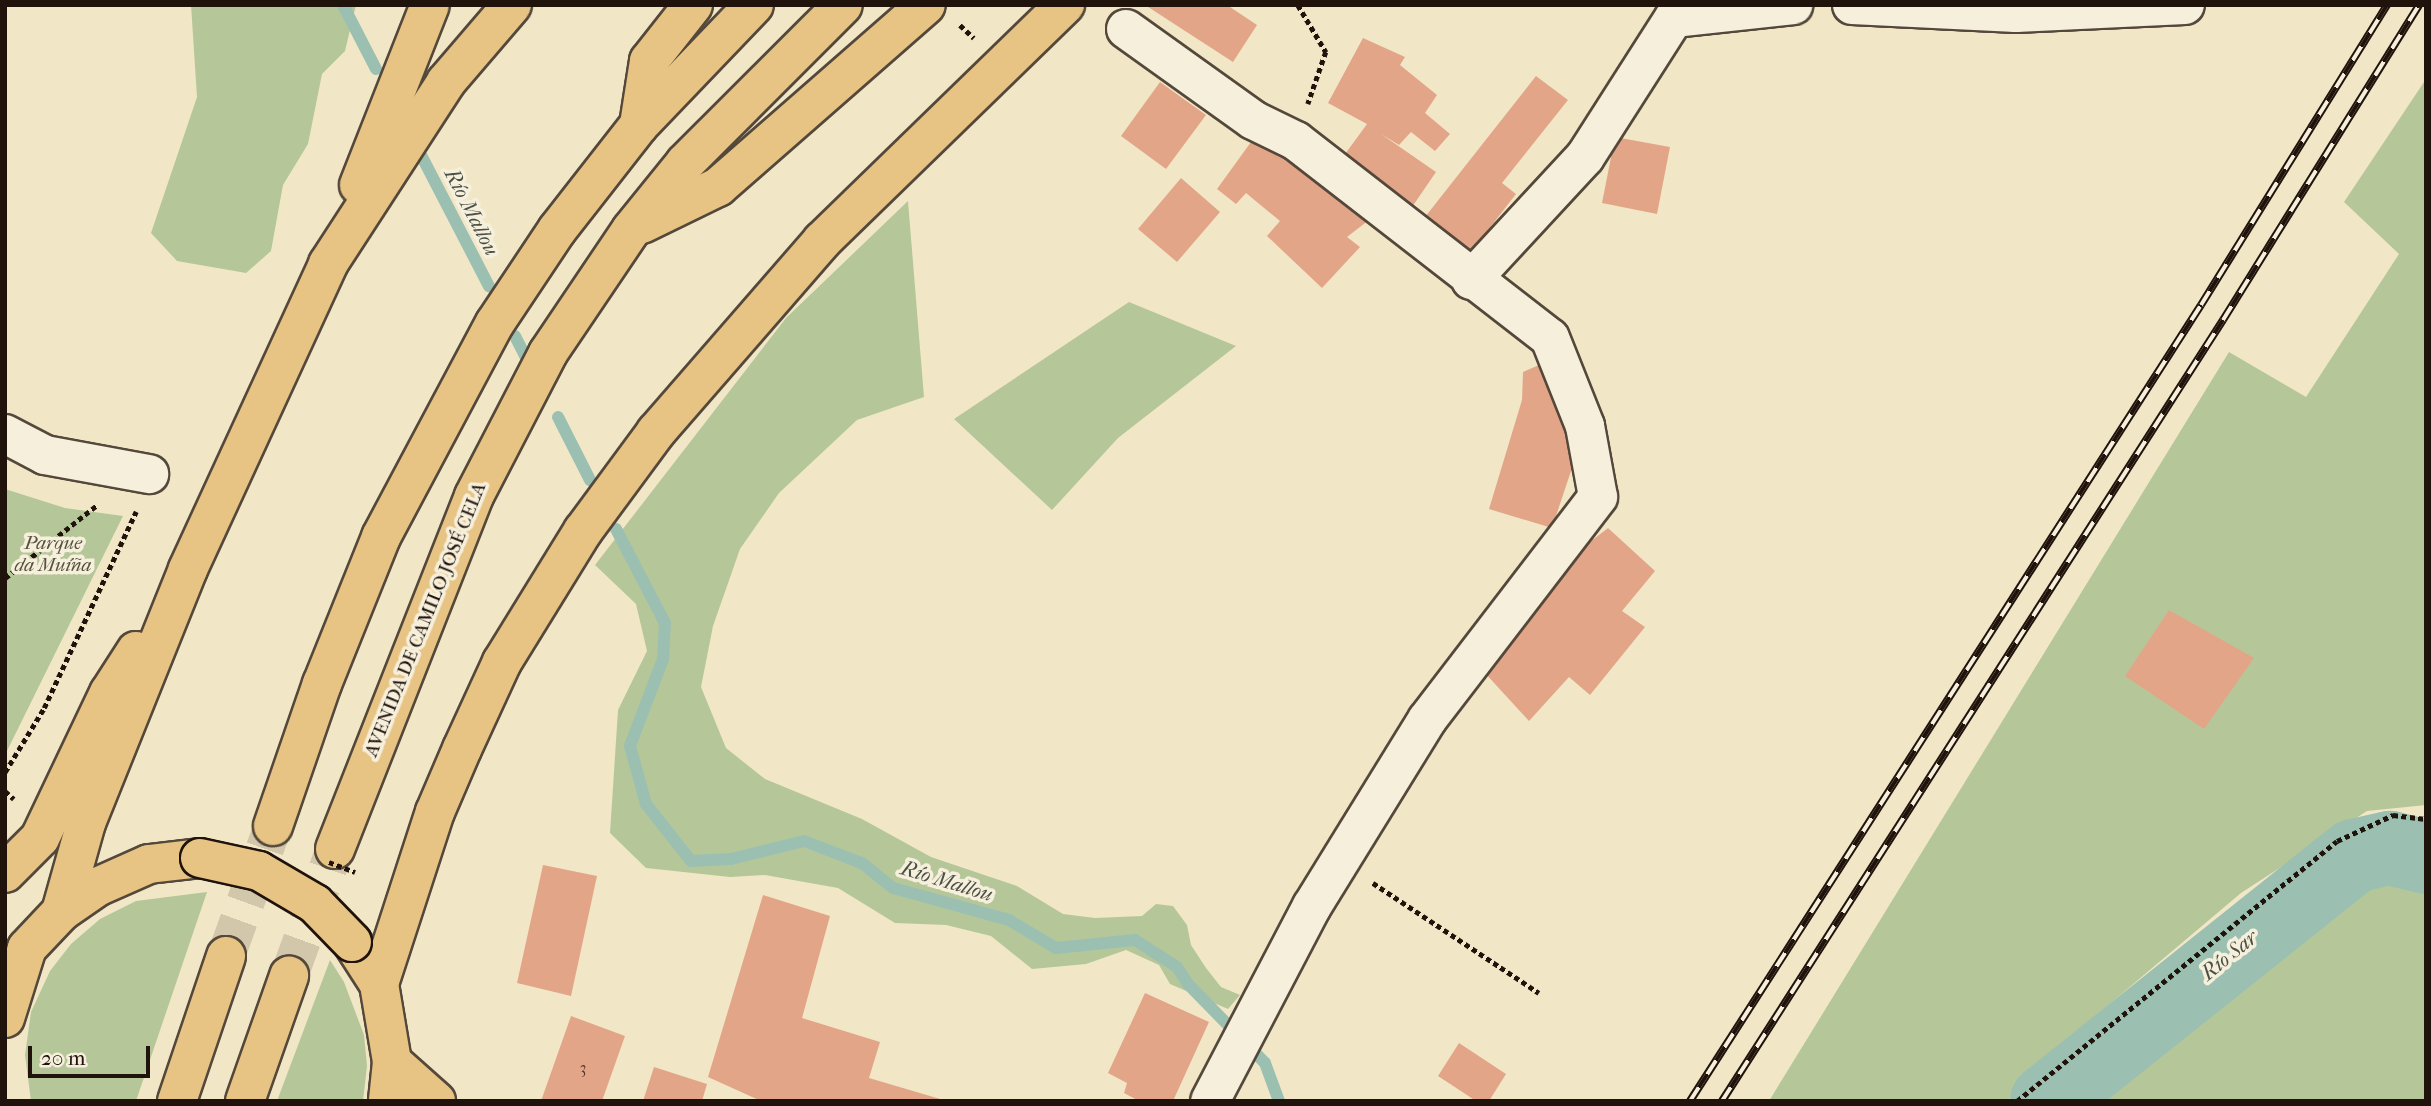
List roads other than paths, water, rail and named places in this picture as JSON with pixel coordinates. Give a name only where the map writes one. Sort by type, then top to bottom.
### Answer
[{"type":"main road","points":[[61,912],[86,823],[188,569],[328,264],[430,5]]},
{"type":"main road","points":[[328,264],[446,82],[512,5]]},
{"type":"main road","points":[[639,125],[649,61],[693,5]]},
{"type":"main road","points":[[273,826],[347,618],[381,537],[443,414],[557,230],[639,125],[754,5]]},
{"type":"main road","name":"AVENIDA DE CAMILO JOSÉ CELA","points":[[335,849],[474,496],[548,353],[631,230],[685,163],[842,5]]},
{"type":"main road","points":[[631,230],[718,187],[926,5]]},
{"type":"main road","points":[[379,984],[435,812],[467,736],[502,662],[583,531],[656,432],[821,241],[1065,5]]},
{"type":"main road","points":[[5,873],[40,838],[109,693],[188,569]]},
{"type":"main road","points":[[5,1018],[16,949],[61,912],[97,887],[149,864],[200,858],[259,871],[315,904],[352,942],[379,984],[393,1062],[388,1101]]},
{"type":"main road","points":[[177,1101],[226,956]]},
{"type":"main road","points":[[245,1101],[289,976]]},
{"type":"main road","points":[[393,1062],[436,1101]]},
{"type":"street","points":[[1471,280],[1585,157],[1674,18],[1793,5]]},
{"type":"street","points":[[1852,5],[2016,13],[2185,5]]},
{"type":"street","points":[[1126,29],[1253,120],[1296,141],[1471,280],[1550,338],[1585,426],[1598,497],[1427,720],[1340,861],[1248,1024],[1210,1101]]},
{"type":"street","points":[[5,434],[45,455],[149,474]]},
{"type":"waterway","name":"Río Mallou","points":[[343,5],[376,69]]},
{"type":"waterway","name":"Río Mallou","points":[[421,155],[489,286]]},
{"type":"waterway","name":"Río Mallou","points":[[515,336],[531,367]]},
{"type":"waterway","name":"Río Mallou","points":[[558,417],[590,480]]},
{"type":"waterway","name":"Río Mallou","points":[[616,529],[665,623],[663,659],[630,746],[646,804],[691,861],[731,859],[804,841],[862,863],[893,888],[1009,920],[1056,948],[1135,940],[1177,967],[1188,984],[1265,1063],[1279,1101]]},
{"type":"waterway","name":"Río Sar","points":[[2047,1101],[2354,856],[2390,848],[2426,857]]},
{"type":"tunnel","points":[[226,956],[273,826]]},
{"type":"tunnel","points":[[289,976],[335,849]]},
{"type":"railway","points":[[1690,1101],[2201,305],[2387,5]]},
{"type":"railway","points":[[1722,1101],[2223,320],[2419,5]]},
{"type":"park label","name":"Parque da Muíña","points":[[53,555]]}]
